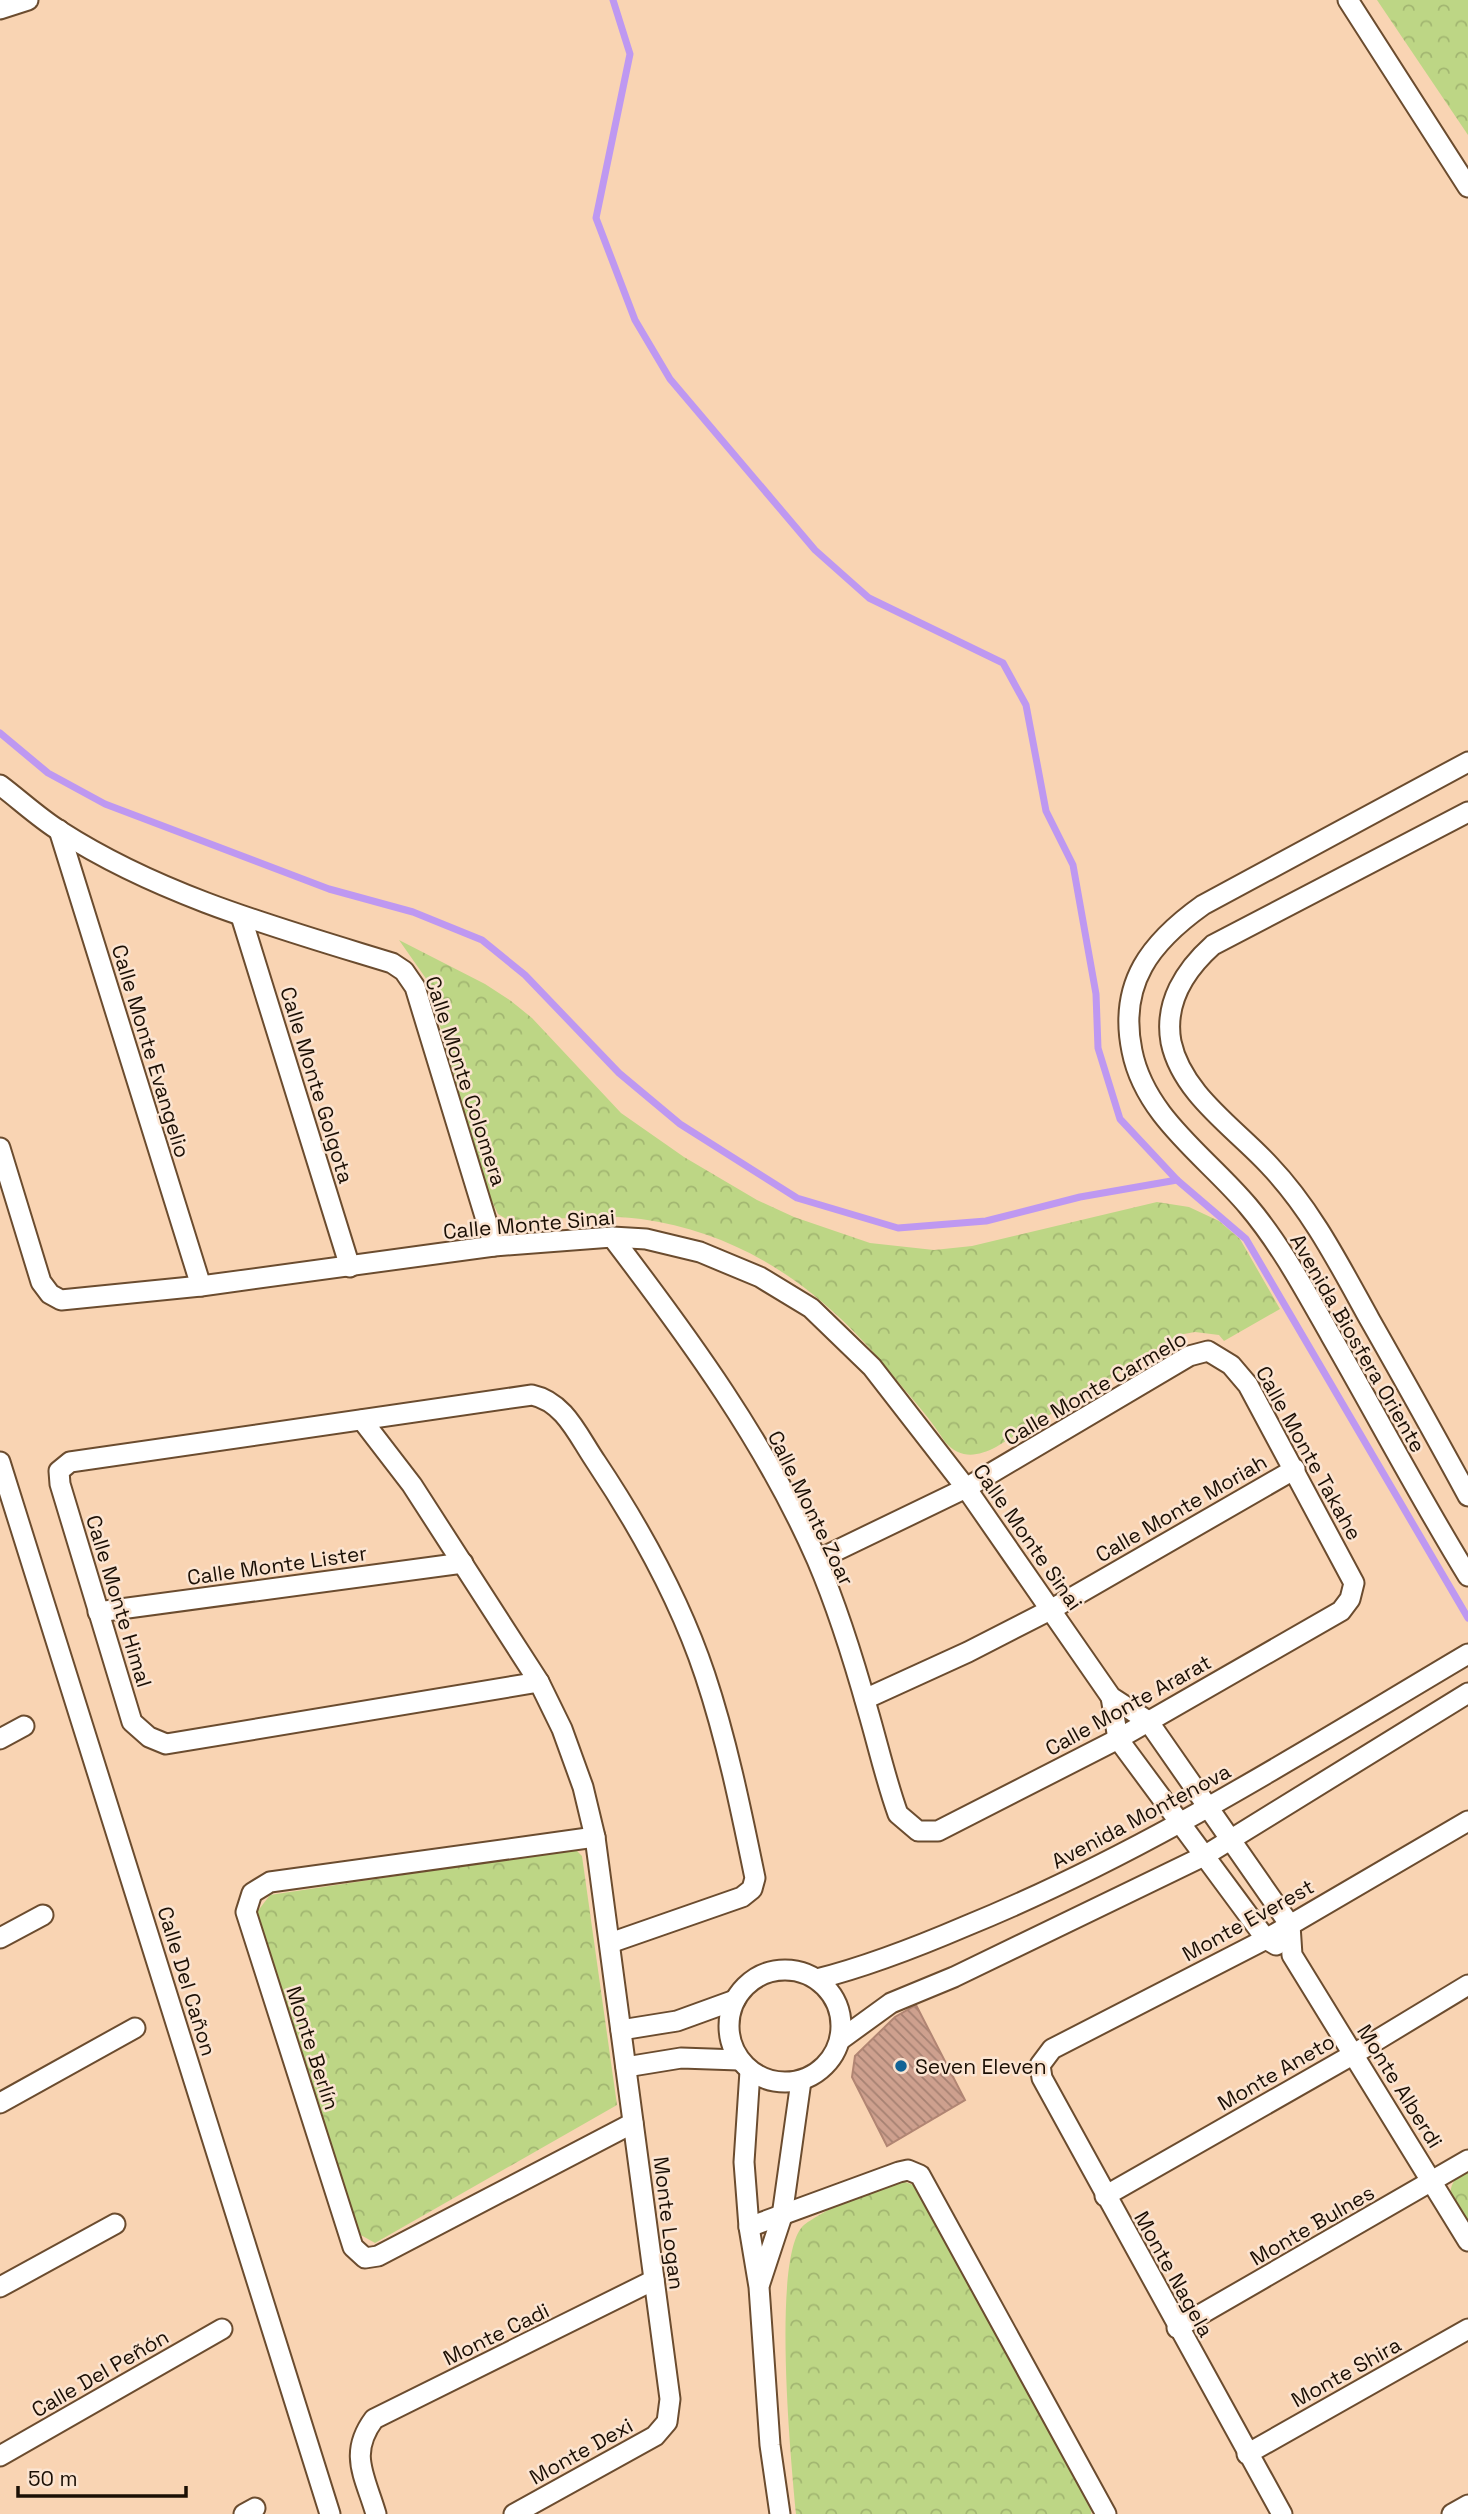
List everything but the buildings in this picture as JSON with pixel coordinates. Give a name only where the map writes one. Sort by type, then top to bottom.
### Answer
[{"type":"street","points":[[0,9],[28,0]]},
{"type":"street","points":[[1348,0],[1468,187]]},
{"type":"street","name":"Avenida Biosfera Oriente","points":[[1468,762],[1203,905],[1173,926],[1143,963],[1131,993],[1128,1019],[1140,1078],[1158,1108],[1248,1206],[1272,1238],[1297,1276],[1404,1471],[1468,1576]]},
{"type":"street","points":[[0,785],[59,830],[151,879],[241,916]]},
{"type":"street","name":"Avenida Biosfera Oriente","points":[[1468,812],[1213,945],[1194,961],[1178,985],[1172,1009],[1171,1041],[1187,1079],[1268,1163],[1309,1214],[1468,1496]]},
{"type":"street","name":"Calle Monte Evangelio","points":[[59,830],[201,1286]]},
{"type":"street","name":"Calle Monte Colomera","points":[[241,916],[392,963],[404,971],[415,987],[494,1246]]},
{"type":"street","name":"Calle Monte Golgota","points":[[241,916],[350,1267]]},
{"type":"street","name":"Calle Monte Sinai","points":[[0,1148],[44,1289],[55,1298],[66,1301],[350,1267],[494,1246],[612,1237],[646,1240],[700,1252],[760,1277],[811,1308],[872,1367],[966,1488],[1111,1697]]},
{"type":"street","name":"Calle Monte Zoar","points":[[612,1237],[732,1404],[774,1475],[817,1560],[865,1699],[893,1801],[898,1814],[910,1827]]},
{"type":"street","name":"Calle Monte Carmelo","points":[[817,1560],[966,1488],[1189,1356],[1208,1351]]},
{"type":"street","name":"Calle Monte Takahe","points":[[1208,1351],[1223,1359],[1239,1373],[1352,1575],[1353,1590]]},
{"type":"street","points":[[362,1420],[532,1395],[550,1399],[563,1412],[609,1482],[660,1569],[705,1674],[736,1783],[755,1878],[752,1889],[742,1897],[610,1942]]},
{"type":"street","name":"Calle Monte Himal","points":[[362,1420],[69,1462],[59,1471],[132,1722],[149,1737],[166,1744],[539,1682]]},
{"type":"street","name":"Monte Logan","points":[[362,1420],[412,1485],[539,1682],[562,1729],[583,1787],[595,1837],[610,1942],[670,2399],[667,2422]]},
{"type":"street","name":"Calle Del Cañon","points":[[0,1462],[330,2514]]},
{"type":"street","name":"Calle Monte Moriah","points":[[865,1699],[978,1647],[1052,1609],[1295,1469]]},
{"type":"street","name":"Calle Monte Lister","points":[[98,1612],[463,1563]]},
{"type":"street","name":"Calle Monte Ararat","points":[[910,1827],[924,1833],[938,1831],[1118,1739],[1341,1611],[1353,1590]]},
{"type":"street","name":"Avenida Montenova","points":[[817,1979],[868,1966],[1039,1897],[1181,1825],[1468,1654]]},
{"type":"street","points":[[840,2040],[891,2003],[1093,1911],[1204,1856],[1468,1692]]},
{"type":"street","points":[[1111,1697],[1148,1721],[1290,1925],[1292,1955]]},
{"type":"street","points":[[1111,1697],[1118,1739],[1266,1939],[1292,1955]]},
{"type":"street","points":[[0,1739],[24,1726]]},
{"type":"street","name":"Monte Everest","points":[[1047,2053],[1266,1939],[1468,1821]]},
{"type":"street","name":"Monte Berlín","points":[[595,1837],[270,1882],[252,1893],[246,1912],[353,2248],[365,2258],[378,2256],[633,2123]]},
{"type":"street","points":[[0,1938],[43,1916]]},
{"type":"street","name":"Monte Alberdi","points":[[1292,1955],[1468,2241]]},
{"type":"street","points":[[626,2067],[681,2058],[745,2066],[766,2080],[783,2083],[801,2081],[825,2066],[840,2040],[842,2023],[838,2006],[830,1991],[817,1979],[787,1969],[771,1971],[744,1987],[735,2000],[728,2031],[745,2066],[744,2162],[749,2227],[758,2287],[770,2445],[780,2514]]},
{"type":"street","name":"Monte Aneto","points":[[1105,2196],[1354,2054],[1468,1985]]},
{"type":"street","points":[[621,2029],[677,2021],[735,2000]]},
{"type":"street","points":[[0,2103],[135,2028]]},
{"type":"street","name":"Monte Nagela","points":[[1047,2053],[1040,2065],[1042,2078],[1177,2328],[1282,2514]]},
{"type":"street","points":[[758,2287],[782,2216],[801,2081]]},
{"type":"street","name":"Monte Bulnes","points":[[1177,2328],[1468,2160]]},
{"type":"street","points":[[749,2227],[899,2172],[908,2170],[920,2175],[1106,2514]]},
{"type":"street","points":[[0,2287],[115,2224]]},
{"type":"street","name":"Monte Cadi","points":[[376,2514],[358,2451],[363,2434],[374,2419],[654,2280]]},
{"type":"street","name":"Calle Del Peñón","points":[[0,2456],[222,2329]]},
{"type":"street","name":"Monte Shira","points":[[1247,2454],[1468,2329]]},
{"type":"street","name":"Monte Dexi","points":[[514,2514],[655,2436],[667,2422]]},
{"type":"street","points":[[1452,2514],[1468,2505]]},
{"type":"green space","points":[[1377,0],[1468,0],[1468,135]]},
{"type":"green space","points":[[399,940],[485,984],[511,1001],[532,1018],[621,1113],[684,1157],[757,1200],[794,1217],[870,1243],[934,1250],[972,1246],[1157,1202],[1189,1207],[1219,1221],[1240,1239],[1280,1309],[1224,1341],[1219,1335],[1195,1332],[1184,1334],[996,1447],[982,1453],[963,1454],[945,1442],[917,1404],[846,1324],[786,1275],[753,1255],[718,1239],[681,1227],[641,1219],[607,1217],[508,1220],[498,1214],[486,1189],[427,980]]},
{"type":"green space","points":[[575,1849],[582,1856],[617,2105],[375,2243],[359,2234],[257,1912],[270,1895]]},
{"type":"green space","points":[[1468,2166],[1468,2229],[1453,2204],[1451,2189],[1453,2182]]},
{"type":"green space","points":[[892,2178],[917,2186],[1092,2509],[1091,2514],[796,2514],[786,2364],[788,2279],[793,2247],[802,2227],[808,2222]]},
{"type":"waterway","points":[[613,0],[630,54],[596,218],[635,320],[670,379],[815,550],[869,598],[1003,663],[1026,705],[1046,811],[1073,865],[1096,994],[1098,1048],[1120,1119],[1177,1180],[1246,1239],[1468,1618]]},
{"type":"waterway","points":[[0,733],[48,773],[105,804],[329,889],[413,912],[482,940],[525,975],[619,1073],[680,1124],[797,1198],[898,1228],[986,1221],[1080,1197],[1177,1180]]},
{"type":"place","name":"Seven Eleven","points":[[901,2066]]}]
